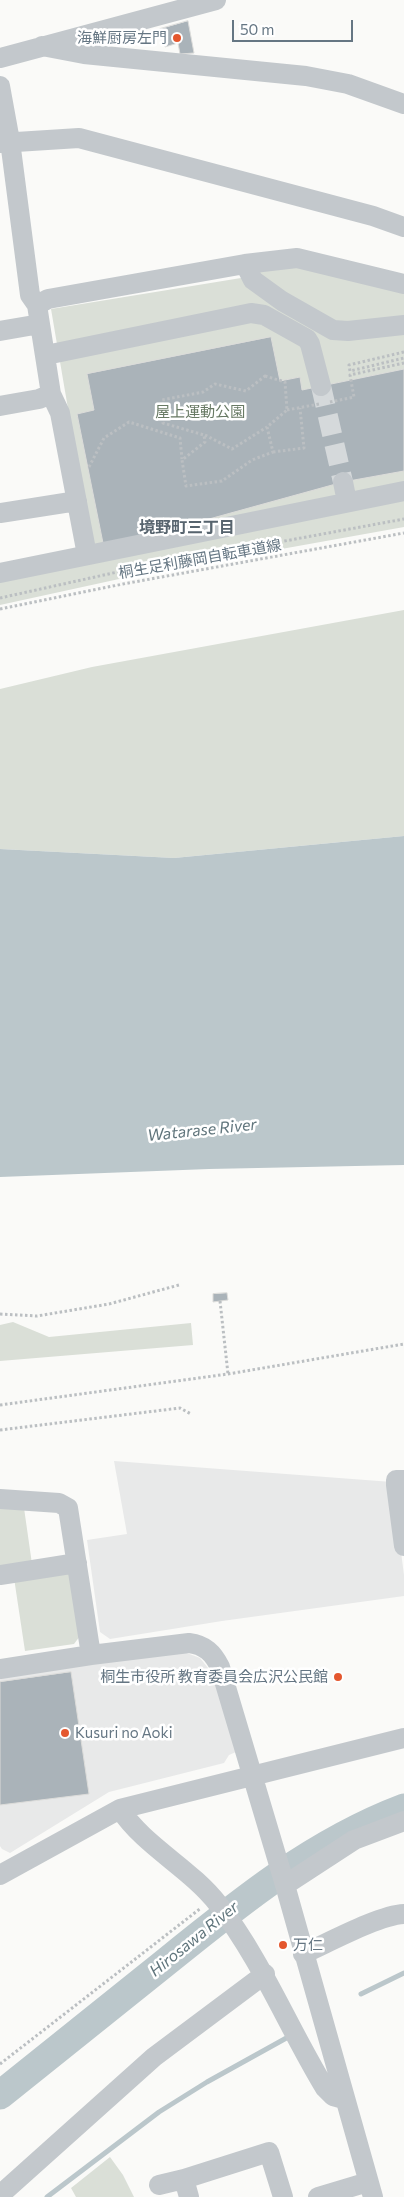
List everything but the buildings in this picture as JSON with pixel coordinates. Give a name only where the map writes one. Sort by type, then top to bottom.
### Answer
[{"type":"street","points":[[0,58],[216,0]]},
{"type":"street","points":[[42,46],[84,54],[306,76],[348,84],[404,104]]},
{"type":"street","points":[[0,86],[5,142],[30,295],[39,321],[51,394],[60,413],[87,556]]},
{"type":"street","points":[[5,142],[80,138],[364,213],[404,227]]},
{"type":"street","points":[[39,321],[48,299],[245,264],[297,258],[404,284]]},
{"type":"street","points":[[245,264],[253,280],[282,301],[333,330],[348,331],[404,325]]},
{"type":"street","points":[[46,355],[257,312],[307,339],[321,386]]},
{"type":"street","points":[[0,331],[39,321]]},
{"type":"street","points":[[0,406],[39,399],[51,394]]},
{"type":"street","points":[[343,482],[347,502]]},
{"type":"street","points":[[0,573],[404,491]]},
{"type":"street","points":[[0,513],[77,501]]},
{"type":"street","points":[[404,1480],[396,1480],[404,1546]]},
{"type":"street","points":[[0,1499],[59,1503],[68,1508],[91,1655]]},
{"type":"street","points":[[0,1575],[77,1563]]},
{"type":"street","points":[[0,1669],[189,1643],[206,1648],[214,1654],[220,1667],[250,1776],[284,1884],[370,2189],[318,2197]]},
{"type":"street","points":[[2,1870],[120,1809],[404,1738]]},
{"type":"street","points":[[120,1809],[131,1825],[187,1872],[232,1922],[265,1974],[325,2088],[333,2096],[344,2099]]},
{"type":"street","points":[[284,1884],[354,1840],[404,1821]]},
{"type":"street","points":[[303,1954],[361,1928],[404,1914]]},
{"type":"street","points":[[0,2195],[154,2057],[265,1974]]},
{"type":"street","points":[[159,2185],[187,2188],[269,2152],[283,2197]]},
{"type":"path","points":[[404,352],[349,365],[350,371],[404,358]]},
{"type":"path","points":[[350,375],[404,363]]},
{"type":"path","points":[[265,376],[285,382],[287,410],[267,427],[232,449],[204,435],[163,423],[162,400],[203,392],[215,384],[246,391],[265,376]]},
{"type":"path","points":[[88,469],[104,438],[129,422],[180,438],[186,486],[222,481],[252,460],[273,452],[304,448],[300,408]]},
{"type":"path","points":[[267,427],[273,452]]},
{"type":"path","points":[[182,460],[205,442],[204,435]]},
{"type":"path","points":[[0,598],[122,571],[404,519]]},
{"type":"path","name":"桐生足利藤岡自転車道線","points":[[0,609],[123,584],[404,532]]},
{"type":"path","points":[[0,1314],[37,1316],[109,1304],[179,1285]]},
{"type":"path","points":[[220,1301],[228,1374]]},
{"type":"path","points":[[0,1404],[228,1374],[404,1344]]},
{"type":"path","points":[[0,1430],[180,1408],[191,1414]]},
{"type":"path","points":[[0,2064],[214,1900]]},
{"type":"shaded area","points":[[114,1461],[392,1482],[404,1575],[404,1596],[222,1621],[110,1639],[100,1632],[87,1540],[127,1534]]},
{"type":"shaded area","points":[[179,1650],[200,1658],[212,1673],[236,1752],[229,1755],[224,1763],[109,1792],[10,1853],[2,1849],[0,1846],[0,1678]]},
{"type":"green space","name":"屋上運動公園","points":[[288,265],[404,293],[404,527],[142,574],[0,605],[0,581],[94,561],[51,309],[241,278],[261,270]]},
{"type":"green space","points":[[404,610],[404,836],[174,858],[0,849],[0,689],[92,667]]},
{"type":"green space","points":[[13,1322],[49,1337],[191,1323],[193,1345],[0,1361],[0,1325]]},
{"type":"green space","points":[[0,1506],[24,1508],[32,1564],[0,1569]]},
{"type":"green space","points":[[64,1570],[72,1574],[80,1636],[74,1644],[25,1651],[14,1578]]},
{"type":"green space","points":[[110,2157],[123,2175],[134,2197],[76,2197],[71,2188]]},
{"type":"water","name":"Watarase River","points":[[404,836],[404,1165],[209,1169],[0,1177],[0,849],[174,858]]},
{"type":"waterway","name":"Hirosawa River","points":[[0,2095],[222,1917],[279,1875],[339,1838],[404,1808]]},
{"type":"waterway","points":[[361,1994],[404,1973]]},
{"type":"waterway","points":[[47,2197],[159,2112],[207,2082],[290,2036]]},
{"type":"tunnel","points":[[321,386],[343,482]]},
{"type":"place","name":"海鮮厨房左門","points":[[177,38]]},
{"type":"place","name":"桐生市役所 教育委員会広沢公民館","points":[[338,1677]]},
{"type":"place","name":"Kusuri no Aoki","points":[[65,1733]]},
{"type":"place","name":"万仁","points":[[283,1945]]},
{"type":"district","name":"境野町三丁目","points":[[187,528]]}]
